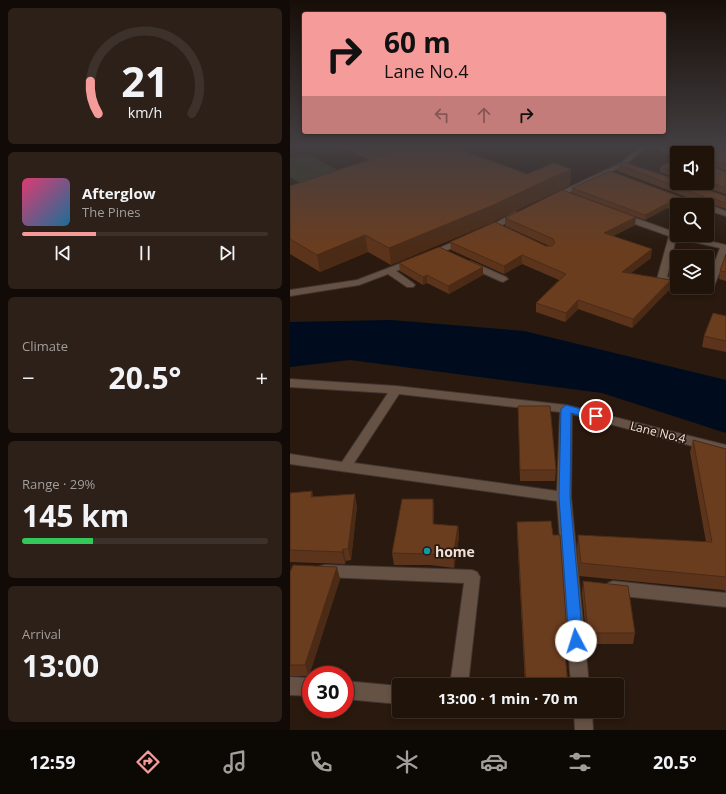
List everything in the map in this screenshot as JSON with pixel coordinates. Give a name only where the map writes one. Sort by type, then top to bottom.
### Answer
[{"type":"street","points":[[546,200],[566,195],[596,180]]},
{"type":"street","points":[[290,293],[360,282],[498,228],[527,210]]},
{"type":"street","points":[[714,210],[726,214]]},
{"type":"street","points":[[614,213],[670,234]]},
{"type":"street","points":[[670,281],[662,279],[671,242]]},
{"type":"street","points":[[701,242],[725,248],[714,277]]},
{"type":"street","points":[[441,250],[503,279]]},
{"type":"street","points":[[389,271],[410,285]]},
{"type":"street","name":"Lane No.4","points":[[290,383],[396,390],[566,409],[726,450]]},
{"type":"street","points":[[345,467],[396,390]]},
{"type":"street","points":[[566,409],[564,497],[579,678]]},
{"type":"street","points":[[290,459],[564,497]]},
{"type":"street","points":[[314,570],[472,577],[460,678]]},
{"type":"street","points":[[571,583],[586,585]]},
{"type":"street","points":[[602,586],[726,600]]},
{"type":"street","points":[[290,686],[302,687]]},
{"type":"street","points":[[354,691],[392,694]]},
{"type":"street","points":[[583,718],[584,730]]},
{"type":"green space","points":[[295,180],[310,180],[300,183]]},
{"type":"water","points":[[391,320],[524,331],[726,380],[726,433],[602,393],[350,360],[290,367],[290,322]]},
{"type":"building","points":[[308,180],[547,180],[491,206],[389,248],[365,235],[317,255],[290,239],[290,186]]},
{"type":"building","points":[[590,180],[635,180],[683,198],[670,198],[670,204],[668,203],[645,215],[572,188]]},
{"type":"building","points":[[659,180],[670,180],[670,184]]},
{"type":"building","points":[[714,180],[726,180],[726,188],[714,184]]},
{"type":"building","points":[[562,190],[636,217],[604,233],[652,249],[622,272],[670,281],[633,319],[578,300],[566,313],[536,303],[566,274],[522,255],[504,266],[450,242],[495,222],[546,246],[552,246],[555,243],[553,239],[505,218]]},
{"type":"building","points":[[686,190],[708,190],[726,196],[726,203],[712,198],[707,198]]},
{"type":"building","points":[[439,247],[483,267],[448,286],[427,275],[423,277],[399,263]]},
{"type":"building","points":[[726,254],[726,272],[720,271]]},
{"type":"building","points":[[713,313],[726,316],[726,341],[704,336]]},
{"type":"building","points":[[518,406],[550,406],[556,470],[520,470]]},
{"type":"building","points":[[693,440],[726,449],[726,577],[581,563],[578,535],[712,542]]},
{"type":"building","points":[[312,491],[311,497],[355,494],[348,549],[343,549],[342,552],[290,550],[290,493]]},
{"type":"building","name":"home","points":[[402,499],[433,499],[433,524],[458,526],[453,556],[392,553]]},
{"type":"building","points":[[551,521],[553,535],[560,535],[567,633],[563,633],[567,678],[526,678],[517,522]]},
{"type":"building","points":[[293,565],[337,567],[305,665],[290,665],[290,572]]},
{"type":"building","points":[[583,581],[628,586],[635,633],[588,633]]},
{"type":"place","name":"home","points":[[427,551]]},
{"type":"route","points":[[576,641],[564,497],[566,409],[596,416]]}]
